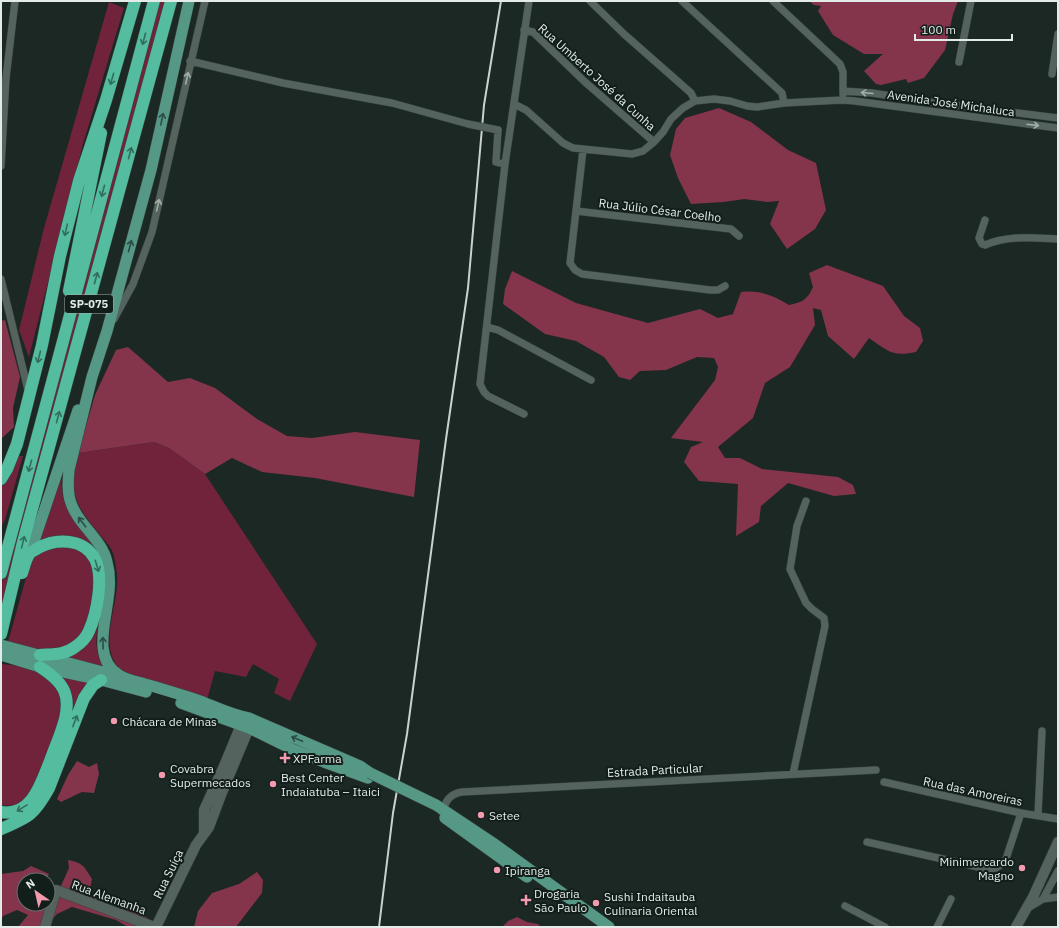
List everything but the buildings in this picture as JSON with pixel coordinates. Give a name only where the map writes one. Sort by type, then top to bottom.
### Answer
[{"type":"highway","points":[[1,479],[7,469],[17,444],[42,345],[60,256],[79,181],[106,100],[135,1]]},
{"type":"highway","name":"SP-075","points":[[1,573],[154,1]]},
{"type":"highway","name":"SP-075","points":[[1,634],[23,542],[171,1]]},
{"type":"highway","points":[[49,395],[101,138],[106,100]]},
{"type":"highway","points":[[1,812],[17,812],[26,807],[38,792],[65,720],[67,710],[65,692],[56,678],[40,661],[68,652],[83,641],[89,632],[95,615],[99,577],[94,559],[85,548],[68,541],[56,541],[44,545],[30,553],[8,607]]},
{"type":"highway","points":[[1,829],[23,819],[34,811],[41,802],[84,698],[93,685],[101,680]]},
{"type":"main road","points":[[120,676],[109,667],[103,648],[103,631],[110,577],[107,562],[101,547],[76,514],[71,504],[68,484],[69,470],[92,377],[107,331],[151,170],[189,1]]},
{"type":"main road","points":[[30,553],[84,391],[92,377]]},
{"type":"main road","points":[[1,645],[25,657]]},
{"type":"main road","points":[[1,655],[25,657],[170,699],[243,723],[268,726]]},
{"type":"main road","points":[[40,661],[120,676],[203,702],[292,749],[342,770],[369,775],[438,810],[493,843],[609,927]]},
{"type":"main road","points":[[243,723],[249,718],[360,766],[369,775]]},
{"type":"main road","points":[[438,810],[598,927]]},
{"type":"street","points":[[1,166],[3,77],[15,1]]},
{"type":"street","points":[[107,331],[133,284],[152,232],[190,61],[205,1]]},
{"type":"street","points":[[524,414],[488,396],[480,384],[505,164],[529,1]]},
{"type":"street","points":[[514,104],[526,110],[567,146],[583,150],[636,154],[654,142],[672,119],[683,108],[695,101],[691,93],[624,34],[590,1]]},
{"type":"street","points":[[773,1],[840,64],[843,72],[842,100]]},
{"type":"street","points":[[959,62],[971,1]]},
{"type":"street","points":[[685,2],[782,93],[784,103]]},
{"type":"street","name":"Rua Umberto José da Cunha","points":[[524,30],[533,32],[585,82],[654,142]]},
{"type":"street","points":[[1052,74],[1058,34]]},
{"type":"street","points":[[190,61],[283,83],[392,103],[468,124],[498,130],[496,162],[505,164]]},
{"type":"street","name":"Avenida José Michaluca","points":[[843,91],[872,93],[1058,118]]},
{"type":"street","name":"Avenida José Michaluca","points":[[695,101],[714,99],[752,107],[784,103],[842,100],[1058,128]]},
{"type":"street","points":[[583,150],[570,262],[575,270],[582,274],[710,290],[718,290],[725,286]]},
{"type":"street","name":"Rua Júlio César Coelho","points":[[576,211],[731,229],[739,236]]},
{"type":"street","points":[[985,220],[979,238],[982,244],[985,245],[1005,238],[1019,237],[1058,239]]},
{"type":"street","points":[[1,279],[29,395]]},
{"type":"street","points":[[487,327],[498,330],[591,380]]},
{"type":"street","points":[[793,774],[825,626],[824,618],[806,603],[790,569],[797,526],[806,501]]},
{"type":"street","name":"Rua Suíça","points":[[155,927],[196,845],[204,834],[204,810],[213,804],[235,752],[243,723]]},
{"type":"street","points":[[1038,815],[1042,731]]},
{"type":"street","name":"Estrada Particular","points":[[438,810],[445,804],[451,795],[462,792],[876,770]]},
{"type":"street","name":"Rua das Amoreiras","points":[[884,782],[1021,813],[1058,819]]},
{"type":"street","points":[[867,842],[987,869],[996,868],[1005,862],[1021,813]]},
{"type":"street","points":[[1016,927],[1027,908],[1058,842]]},
{"type":"street","points":[[1027,908],[1043,899],[1055,885],[1058,871]]},
{"type":"street","name":"Rua Alemanha","points":[[45,927],[56,890],[155,927]]},
{"type":"street","points":[[1043,899],[1058,897]]},
{"type":"street","points":[[938,927],[951,899]]},
{"type":"street","points":[[845,906],[885,927]]},
{"type":"shaded area","points":[[159,1],[168,1],[1,620],[1,586]]},
{"type":"shaded area","points":[[809,1],[958,1],[953,14],[945,50],[924,78],[908,83],[906,79],[881,85],[876,84],[864,71],[883,54],[864,54],[833,35],[818,11],[821,6],[814,5]]},
{"type":"shaded area","points":[[109,2],[124,8],[83,144],[29,357],[19,330],[44,228]]},
{"type":"shaded area","points":[[719,108],[751,122],[788,150],[816,163],[826,210],[815,229],[787,249],[770,224],[779,201],[767,202],[744,199],[691,204],[678,178],[670,155],[676,129],[685,118]]},
{"type":"shaded area","points":[[827,265],[883,286],[904,316],[920,328],[923,341],[916,352],[901,354],[891,352],[869,338],[854,359],[828,336],[821,310],[813,308],[815,325],[790,367],[765,383],[753,418],[718,447],[725,458],[740,458],[762,469],[838,477],[853,485],[856,494],[834,496],[788,483],[761,506],[759,522],[736,536],[738,484],[699,481],[684,462],[691,447],[703,442],[671,438],[715,380],[718,367],[714,358],[697,357],[666,370],[640,371],[630,380],[619,377],[604,357],[576,341],[545,334],[503,304],[505,289],[512,271],[576,303],[648,323],[700,309],[718,318],[733,314],[741,292],[766,294],[789,305],[798,303],[809,295],[813,287],[809,273]]},
{"type":"shaded area","points":[[5,320],[20,377],[13,408],[14,427],[1,439],[1,321]]},
{"type":"shaded area","points":[[128,347],[168,382],[190,378],[215,388],[257,419],[287,436],[312,438],[355,432],[420,440],[414,497],[315,478],[262,472],[232,458],[205,474],[169,448],[154,442],[78,453],[95,395],[116,350]]},
{"type":"shaded area","points":[[154,442],[169,448],[205,474],[317,644],[290,701],[274,693],[279,679],[253,664],[246,677],[215,671],[207,700],[146,682],[125,673],[119,668],[113,658],[109,635],[117,586],[115,560],[108,544],[86,517],[78,504],[74,489],[74,473],[78,453]]},
{"type":"shaded area","points":[[18,456],[23,456],[5,520],[1,527],[1,484]]},
{"type":"shaded area","points":[[61,471],[62,490],[67,507],[76,523],[99,552],[90,548],[38,545]]},
{"type":"shaded area","points":[[66,544],[88,556],[97,574],[88,625],[68,648],[39,652],[8,642],[31,560],[40,552]]},
{"type":"shaded area","points":[[96,623],[99,624],[96,642],[98,654],[105,670],[60,658]]},
{"type":"shaded area","points":[[2,664],[29,667],[42,673],[58,689],[63,715],[36,789],[17,806],[1,805]]},
{"type":"shaded area","points":[[60,675],[93,682],[72,713],[71,698]]},
{"type":"shaded area","points":[[77,761],[89,767],[97,763],[99,774],[94,793],[82,792],[61,802],[57,799],[68,775]]},
{"type":"shaded area","points":[[68,860],[77,862],[85,868],[92,879],[90,890],[98,901],[107,908],[118,910],[131,904],[133,908],[150,920],[136,923],[137,927],[128,927],[116,920],[72,907],[57,914],[45,927],[18,927],[28,915],[21,912],[56,912],[56,897],[69,868]]},
{"type":"shaded area","points":[[31,866],[44,872],[16,872],[16,910],[3,916],[1,920],[1,874],[23,871]]},
{"type":"shaded area","points":[[257,872],[263,880],[262,893],[236,927],[194,927],[198,911],[212,893],[239,884]]},
{"type":"shaded area","points":[[517,917],[527,922],[538,924],[541,927],[503,926],[508,921]]},
{"type":"railway","points":[[379,927],[393,813],[407,734],[446,439],[468,288],[484,105],[501,1]]},
{"type":"place","name":"Chácara de Minas","points":[[114,721]]},
{"type":"place","name":"XPFarma","points":[[285,758]]},
{"type":"place","name":"Covabra Supermecados","points":[[162,775]]},
{"type":"place","name":"Best Center Indaiatuba – Itaici","points":[[273,784]]},
{"type":"place","name":"Setee","points":[[481,815]]},
{"type":"place","name":"Minimercardo Magno","points":[[1022,868]]},
{"type":"place","name":"Ipiranga","points":[[497,870]]},
{"type":"place","name":"Drogaria São Paulo","points":[[526,900]]},
{"type":"place","name":"Sushi Indaitauba Culinaria Oriental","points":[[596,903]]}]
